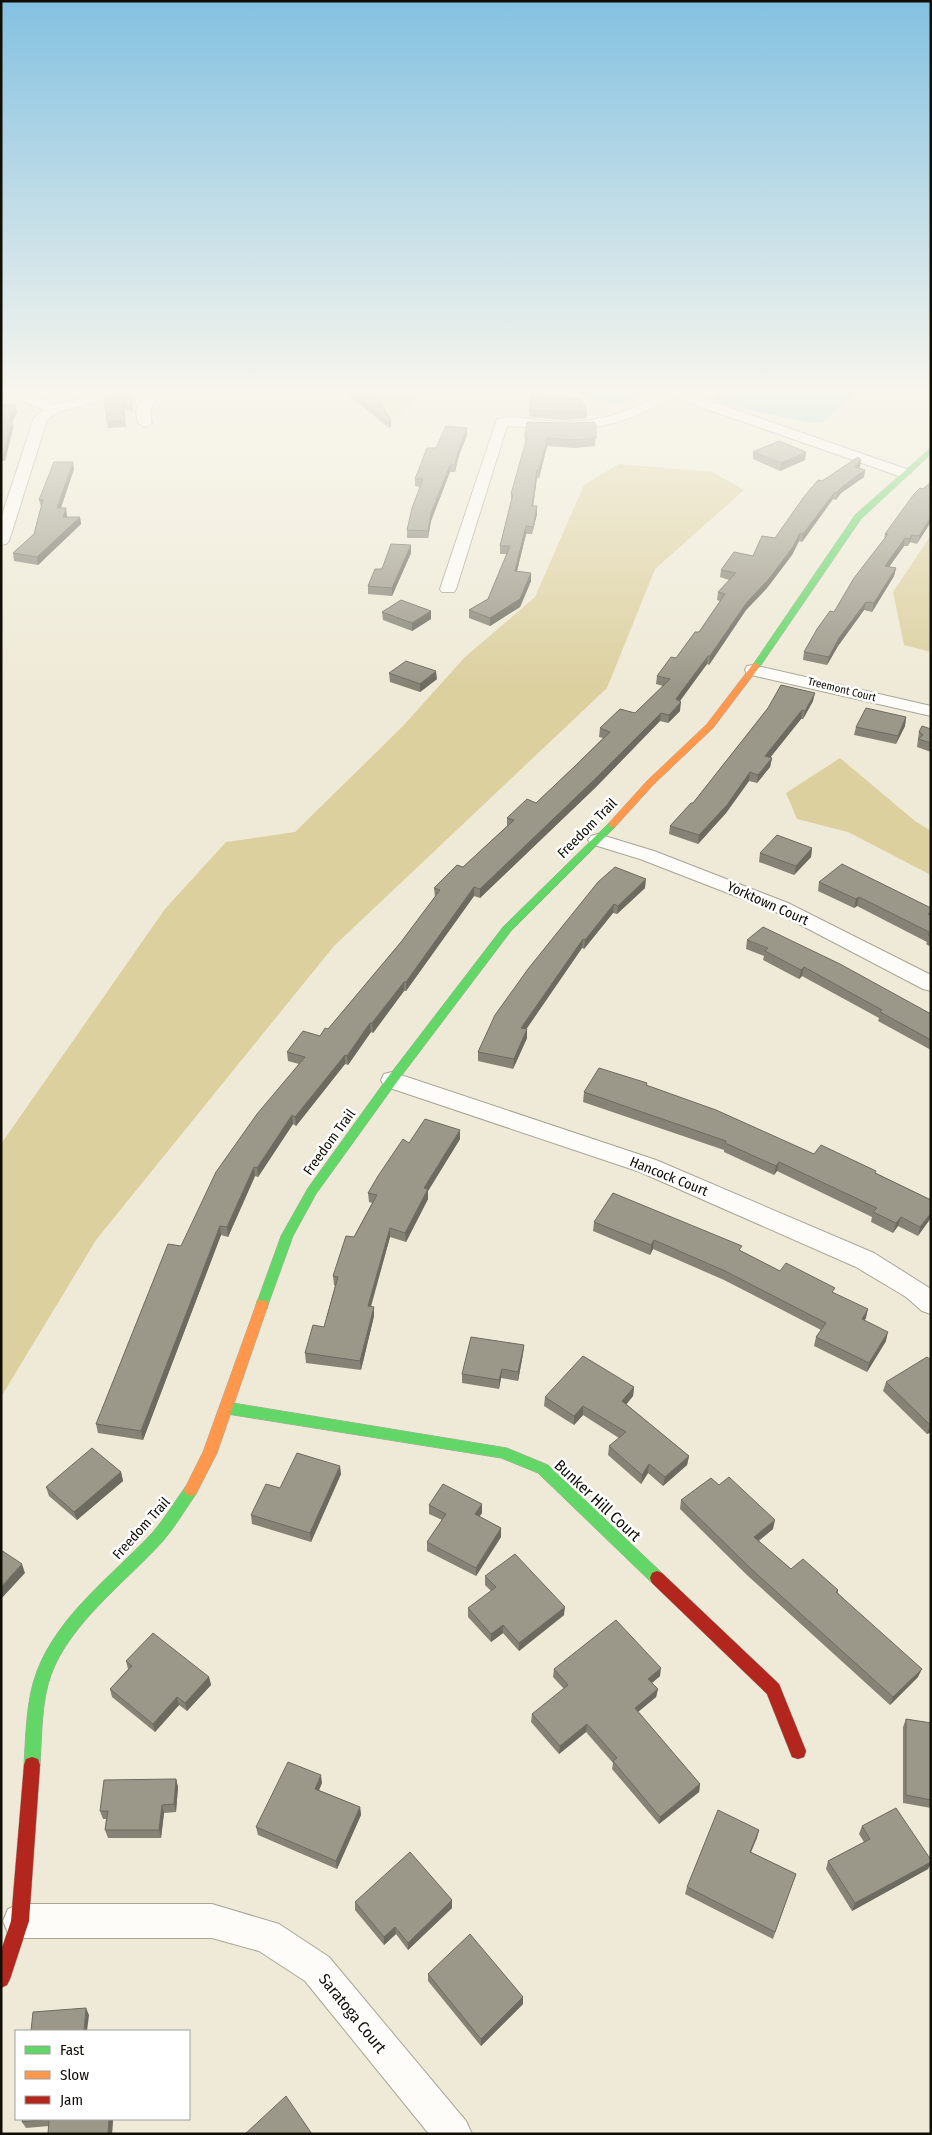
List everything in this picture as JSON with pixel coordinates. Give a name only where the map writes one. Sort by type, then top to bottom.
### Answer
[{"type":"street","points":[[1,541],[18,489]]},
{"type":"street","points":[[448,589],[480,489]]},
{"type":"street","name":"Freedom Trail","points":[[1,1979],[20,1921],[36,1711],[44,1673],[63,1638],[92,1602],[159,1535],[188,1497],[210,1453],[267,1292],[291,1228],[304,1202],[392,1080],[507,929],[598,840],[650,783],[710,726],[753,670],[858,517],[888,489]]},
{"type":"street","name":"Treemont Court","points":[[753,670],[931,711]]},
{"type":"street","name":"Yorktown Court","points":[[598,840],[683,868],[781,906],[931,984]]},
{"type":"street","name":"Hancock Court","points":[[392,1080],[648,1166],[865,1260],[915,1290],[931,1304]]},
{"type":"street","name":"Bunker Hill Court","points":[[227,1408],[502,1452],[543,1469],[773,1689],[798,1750]]},
{"type":"street","name":"Saratoga Court","points":[[20,1921],[212,1921],[267,1936],[317,1969],[453,2134]]},
{"type":"shaded area","points":[[582,489],[744,490],[655,569],[607,688],[334,946],[96,1240],[1,1397],[1,1144],[165,909],[226,842],[295,832],[403,726],[465,657],[535,597]]},
{"type":"shaded area","points":[[931,535],[931,652],[904,645],[893,592]]},
{"type":"shaded area","points":[[840,758],[915,821],[931,831],[931,875],[848,832],[797,819],[786,793]]},
{"type":"building","points":[[43,489],[64,489],[57,508],[66,508],[63,517],[80,517],[37,557],[13,553],[34,534],[43,500],[39,500]]},
{"type":"building","points":[[419,489],[441,489],[431,513],[428,531],[407,530],[412,508]]},
{"type":"building","points":[[513,489],[534,489],[532,506],[537,506],[533,527],[526,526],[515,571],[531,573],[520,599],[490,618],[469,610],[488,599],[510,546],[500,546],[513,494],[511,494]]},
{"type":"building","points":[[811,489],[840,489],[835,492],[803,534],[800,533],[793,547],[768,580],[747,602],[710,656],[708,656],[676,699],[681,702],[669,715],[661,713],[480,889],[474,887],[406,982],[404,982],[372,1023],[370,1023],[347,1056],[345,1055],[295,1117],[292,1115],[257,1168],[254,1167],[227,1227],[220,1226],[141,1431],[96,1424],[168,1244],[181,1246],[216,1172],[257,1114],[305,1057],[287,1052],[303,1031],[320,1036],[325,1028],[328,1029],[401,942],[440,890],[434,888],[457,865],[463,867],[514,820],[507,818],[527,799],[536,803],[575,766],[610,732],[600,728],[620,709],[635,713],[670,679],[657,676],[671,657],[676,658],[695,632],[699,632],[725,594],[718,592],[736,573],[721,570],[734,552],[753,556],[762,536],[775,538]]},
{"type":"building","points":[[919,489],[931,489],[931,517],[919,536],[912,535],[909,539],[905,538],[885,566],[896,568],[874,603],[866,602],[839,638],[829,657],[804,652],[817,629],[830,611],[834,612],[854,578],[888,534],[885,534],[914,494]]},
{"type":"building","points":[[391,544],[411,545],[392,588],[368,586],[375,569],[382,569]]},
{"type":"building","points":[[401,600],[431,611],[412,623],[382,612]]},
{"type":"building","points":[[406,661],[436,671],[420,684],[389,673]]},
{"type":"building","points":[[781,685],[815,693],[805,711],[802,710],[765,756],[772,758],[758,775],[750,772],[727,805],[699,835],[670,826],[693,803],[768,708]]},
{"type":"building","points":[[866,708],[906,717],[898,736],[856,727]]},
{"type":"building","points":[[922,726],[931,729],[931,743],[918,739],[923,735],[919,732]]},
{"type":"building","points":[[777,835],[812,848],[796,866],[760,853]]},
{"type":"building","points":[[842,864],[931,908],[931,912],[928,914],[931,915],[931,933],[859,897],[856,899],[819,882]]},
{"type":"building","points":[[615,867],[646,879],[618,906],[614,904],[585,940],[583,939],[521,1028],[527,1029],[514,1059],[478,1052],[495,1015],[528,969],[598,882]]},
{"type":"building","points":[[763,927],[840,964],[931,1014],[931,1040],[880,1012],[882,1010],[804,967],[801,970],[765,951],[768,948],[747,940]]},
{"type":"building","points":[[599,1068],[647,1083],[646,1085],[716,1110],[814,1154],[821,1145],[931,1200],[931,1213],[920,1227],[901,1217],[896,1223],[873,1212],[877,1208],[779,1162],[776,1166],[725,1143],[726,1141],[584,1092]]},
{"type":"building","points":[[425,1119],[460,1130],[424,1188],[428,1189],[405,1233],[390,1228],[368,1306],[374,1307],[360,1361],[305,1353],[313,1325],[324,1327],[338,1277],[333,1276],[346,1236],[354,1237],[377,1195],[368,1193],[403,1139],[409,1143]]},
{"type":"building","points":[[613,1193],[742,1246],[739,1250],[780,1271],[786,1263],[835,1288],[832,1292],[868,1309],[862,1319],[888,1332],[869,1363],[816,1337],[826,1323],[725,1271],[654,1240],[651,1245],[594,1222]]},
{"type":"building","points":[[471,1337],[524,1345],[518,1372],[502,1369],[499,1380],[462,1374]]},
{"type":"building","points":[[583,1356],[634,1387],[622,1401],[689,1456],[665,1477],[649,1464],[642,1475],[609,1446],[626,1432],[583,1406],[574,1416],[545,1397]]},
{"type":"building","points":[[927,1357],[931,1360],[930,1425],[886,1382]]},
{"type":"building","points":[[92,1448],[121,1472],[74,1512],[46,1487]]},
{"type":"building","points":[[297,1453],[340,1466],[310,1533],[251,1515],[266,1484],[280,1488]]},
{"type":"building","points":[[729,1477],[775,1520],[754,1537],[791,1569],[803,1559],[838,1590],[836,1592],[922,1669],[893,1697],[749,1567],[681,1500],[711,1478],[719,1485]]},
{"type":"building","points":[[443,1484],[482,1504],[475,1514],[501,1528],[476,1568],[427,1542],[446,1514],[429,1505]]},
{"type":"building","points":[[1,1550],[22,1564],[1,1587]]},
{"type":"building","points":[[515,1554],[565,1607],[519,1643],[503,1625],[491,1634],[468,1608],[496,1587],[485,1576]]},
{"type":"building","points":[[616,1620],[661,1668],[648,1679],[658,1689],[635,1708],[700,1784],[660,1817],[613,1761],[617,1758],[587,1724],[560,1746],[532,1714],[568,1685],[554,1669]]},
{"type":"building","points":[[153,1633],[209,1677],[185,1703],[177,1697],[153,1724],[110,1689],[132,1666],[126,1661]]},
{"type":"building","points":[[906,1719],[931,1723],[931,1800],[906,1795]]},
{"type":"building","points":[[288,1762],[321,1775],[315,1789],[360,1807],[336,1861],[256,1827]]},
{"type":"building","points":[[176,1779],[174,1804],[162,1805],[159,1830],[105,1830],[108,1811],[100,1811],[104,1780]]},
{"type":"building","points":[[896,1808],[931,1862],[855,1903],[828,1861],[870,1839],[862,1826]]},
{"type":"building","points":[[718,1810],[759,1830],[750,1852],[796,1874],[775,1932],[687,1887]]},
{"type":"building","points":[[410,1852],[452,1900],[408,1943],[395,1927],[384,1937],[355,1902]]},
{"type":"building","points":[[470,1934],[523,1997],[481,2039],[428,1974]]},
{"type":"building","points":[[86,2008],[84,2030],[31,2030],[33,2012]]},
{"type":"building","points":[[286,2096],[312,2134],[245,2134]]},
{"type":"building","points":[[23,2120],[40,2120],[22,2122]]},
{"type":"building","points":[[49,2120],[109,2120],[108,2134],[48,2134]]},
{"type":"traffic: fast","points":[[756,666],[858,517],[889,489]]},
{"type":"traffic: fast","points":[[262,1305],[287,1236],[312,1191],[392,1080],[507,929],[612,825]]},
{"type":"traffic: fast","points":[[227,1408],[502,1452],[543,1469],[657,1578]]},
{"type":"traffic: fast","points":[[32,1765],[36,1711],[44,1673],[63,1638],[92,1602],[159,1535],[191,1490]]},
{"type":"traffic: slow","points":[[612,825],[650,783],[710,726],[756,666]]},
{"type":"traffic: slow","points":[[191,1490],[210,1453],[262,1305]]},
{"type":"traffic: jam","points":[[657,1578],[773,1689],[798,1751]]},
{"type":"traffic: jam","points":[[1,1979],[20,1921],[32,1765]]}]
